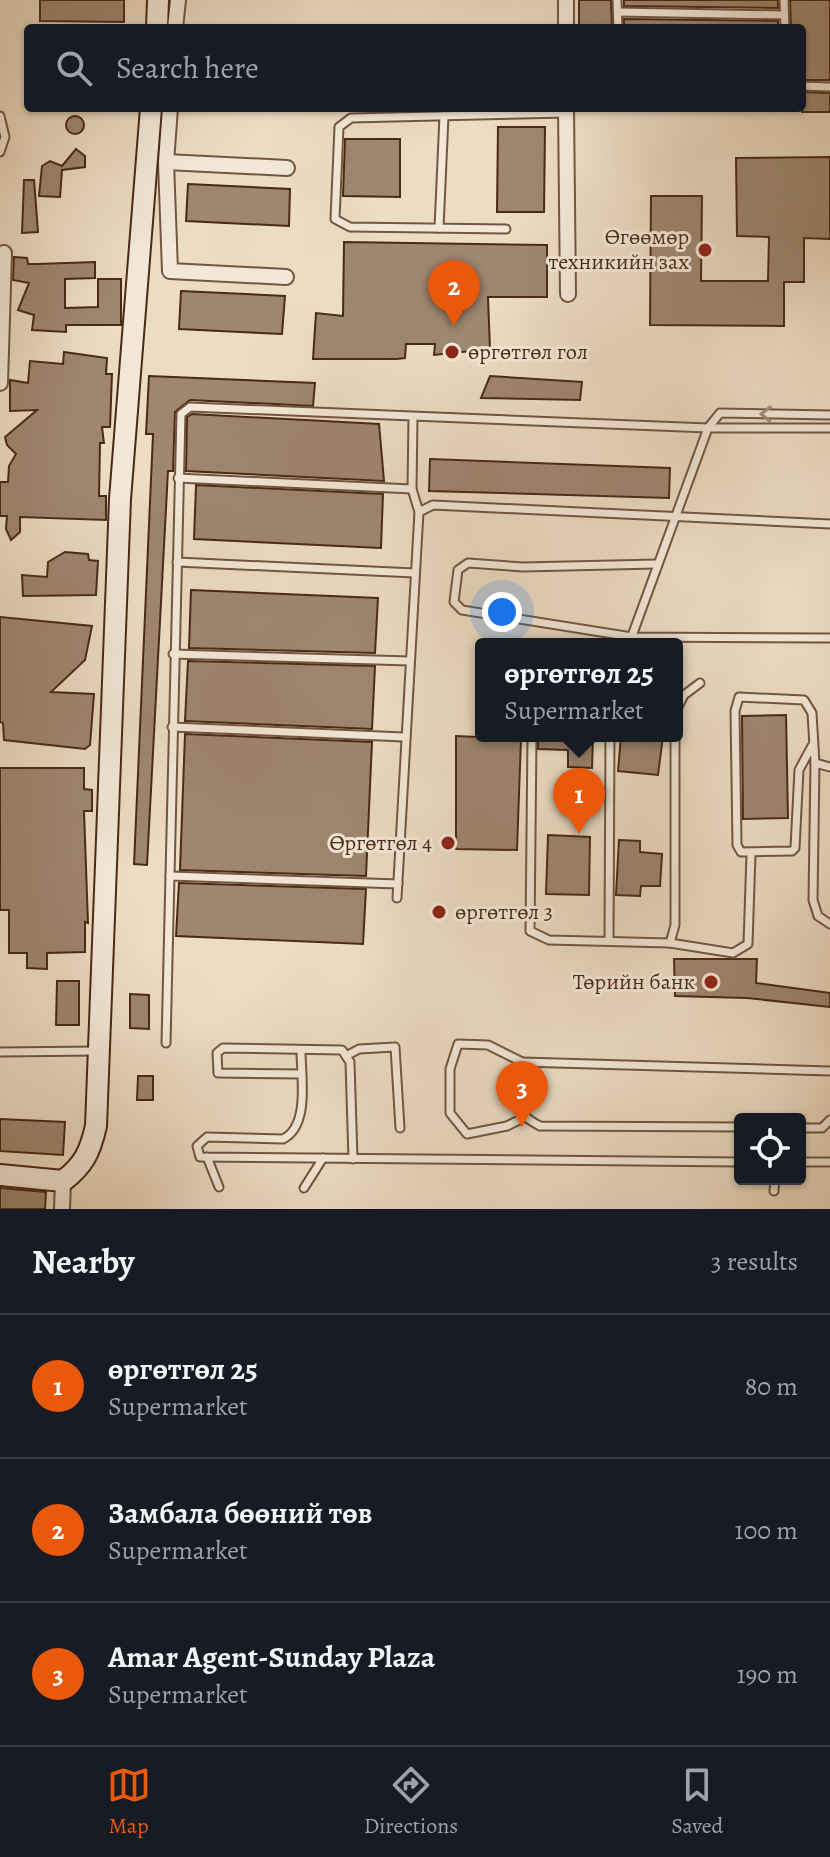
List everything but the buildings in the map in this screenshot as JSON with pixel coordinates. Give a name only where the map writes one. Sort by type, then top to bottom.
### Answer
[{"type":"street","points":[[157,24],[158,0]]},
{"type":"street","points":[[175,24],[178,0]]},
{"type":"street","points":[[566,0],[566,24]]},
{"type":"street","points":[[0,1175],[63,1181],[81,1167],[90,1151],[96,1126],[120,499],[151,112]]},
{"type":"street","points":[[170,112],[166,162],[170,271],[286,277]]},
{"type":"street","points":[[566,112],[568,294]]},
{"type":"street","points":[[166,162],[287,168]]},
{"type":"street","points":[[0,383],[4,253]]},
{"type":"street","points":[[62,1209],[63,1181]]},
{"type":"lane","points":[[617,0],[618,24]]},
{"type":"lane","points":[[784,0],[785,24]]},
{"type":"lane","points":[[618,12],[784,15]]},
{"type":"lane","points":[[806,86],[830,87]]},
{"type":"lane","points":[[506,229],[350,227],[335,219],[339,127],[351,118],[542,112]]},
{"type":"lane","points":[[0,116],[5,137],[0,152]]},
{"type":"lane","points":[[439,228],[444,116]]},
{"type":"lane","points":[[166,1043],[180,420],[190,407],[708,428],[830,428]]},
{"type":"lane","points":[[631,638],[708,428],[720,413],[830,415]]},
{"type":"lane","points":[[397,898],[419,512],[412,489],[413,417]]},
{"type":"lane","points":[[178,478],[412,489]]},
{"type":"lane","points":[[419,512],[433,505],[830,524]]},
{"type":"lane","points":[[177,562],[415,573]]},
{"type":"lane","points":[[619,638],[462,610],[454,602],[458,570],[468,563],[523,567],[656,564]]},
{"type":"lane","points":[[683,639],[830,638]]},
{"type":"lane","points":[[173,654],[410,661]]},
{"type":"lane","points":[[683,697],[700,683]]},
{"type":"lane","points":[[812,746],[799,770],[795,848],[792,851],[741,852],[737,845],[735,711],[739,697],[782,696],[804,700],[812,713],[815,763],[813,900],[818,916],[830,924]]},
{"type":"lane","points":[[172,727],[404,737]]},
{"type":"lane","points":[[532,742],[530,931],[549,940],[670,943],[733,953],[748,944],[751,854]]},
{"type":"lane","points":[[609,940],[610,742]]},
{"type":"lane","points":[[670,943],[675,925],[675,742]]},
{"type":"lane","points":[[815,763],[830,767]]},
{"type":"lane","points":[[170,876],[398,884]]},
{"type":"lane","points":[[523,1118],[507,1126],[467,1134],[450,1113],[450,1069],[458,1044],[488,1045],[522,1062],[830,1071]]},
{"type":"lane","points":[[346,1056],[359,1049],[395,1047],[400,1128]]},
{"type":"lane","points":[[301,1074],[218,1073],[215,1067],[217,1053],[223,1048],[342,1050],[350,1062],[353,1159]]},
{"type":"lane","points":[[0,1052],[99,1051]]},
{"type":"lane","points":[[301,1051],[299,1122],[290,1135],[283,1139],[207,1137],[197,1146],[196,1153],[200,1157],[734,1162]]},
{"type":"lane","points":[[522,1062],[513,1071],[510,1081],[514,1104],[523,1118],[540,1126],[734,1127]]},
{"type":"lane","points":[[806,1128],[822,1128],[830,1120]]},
{"type":"lane","points":[[207,1157],[219,1187]]},
{"type":"lane","points":[[304,1188],[323,1158]]},
{"type":"lane","points":[[806,1162],[830,1162]]},
{"type":"lane","points":[[774,1185],[774,1191]]},
{"type":"place","name":"Өгөөмөр техникийн зах","points":[[705,250]]},
{"type":"place","name":"Замбала бөөний төв","points":[[454,326]]},
{"type":"place","name":"өргөтгөл гол","points":[[452,352]]},
{"type":"place","name":"өргөтгөл 25","points":[[579,834]]},
{"type":"place","name":"Өргөтгөл 4","points":[[448,843]]},
{"type":"place","name":"өргөтгөл 3","points":[[439,912]]},
{"type":"place","name":"Төрийн банк","points":[[711,982]]},
{"type":"place","name":"Amar Agent-Sunday Plaza","points":[[522,1127]]}]
